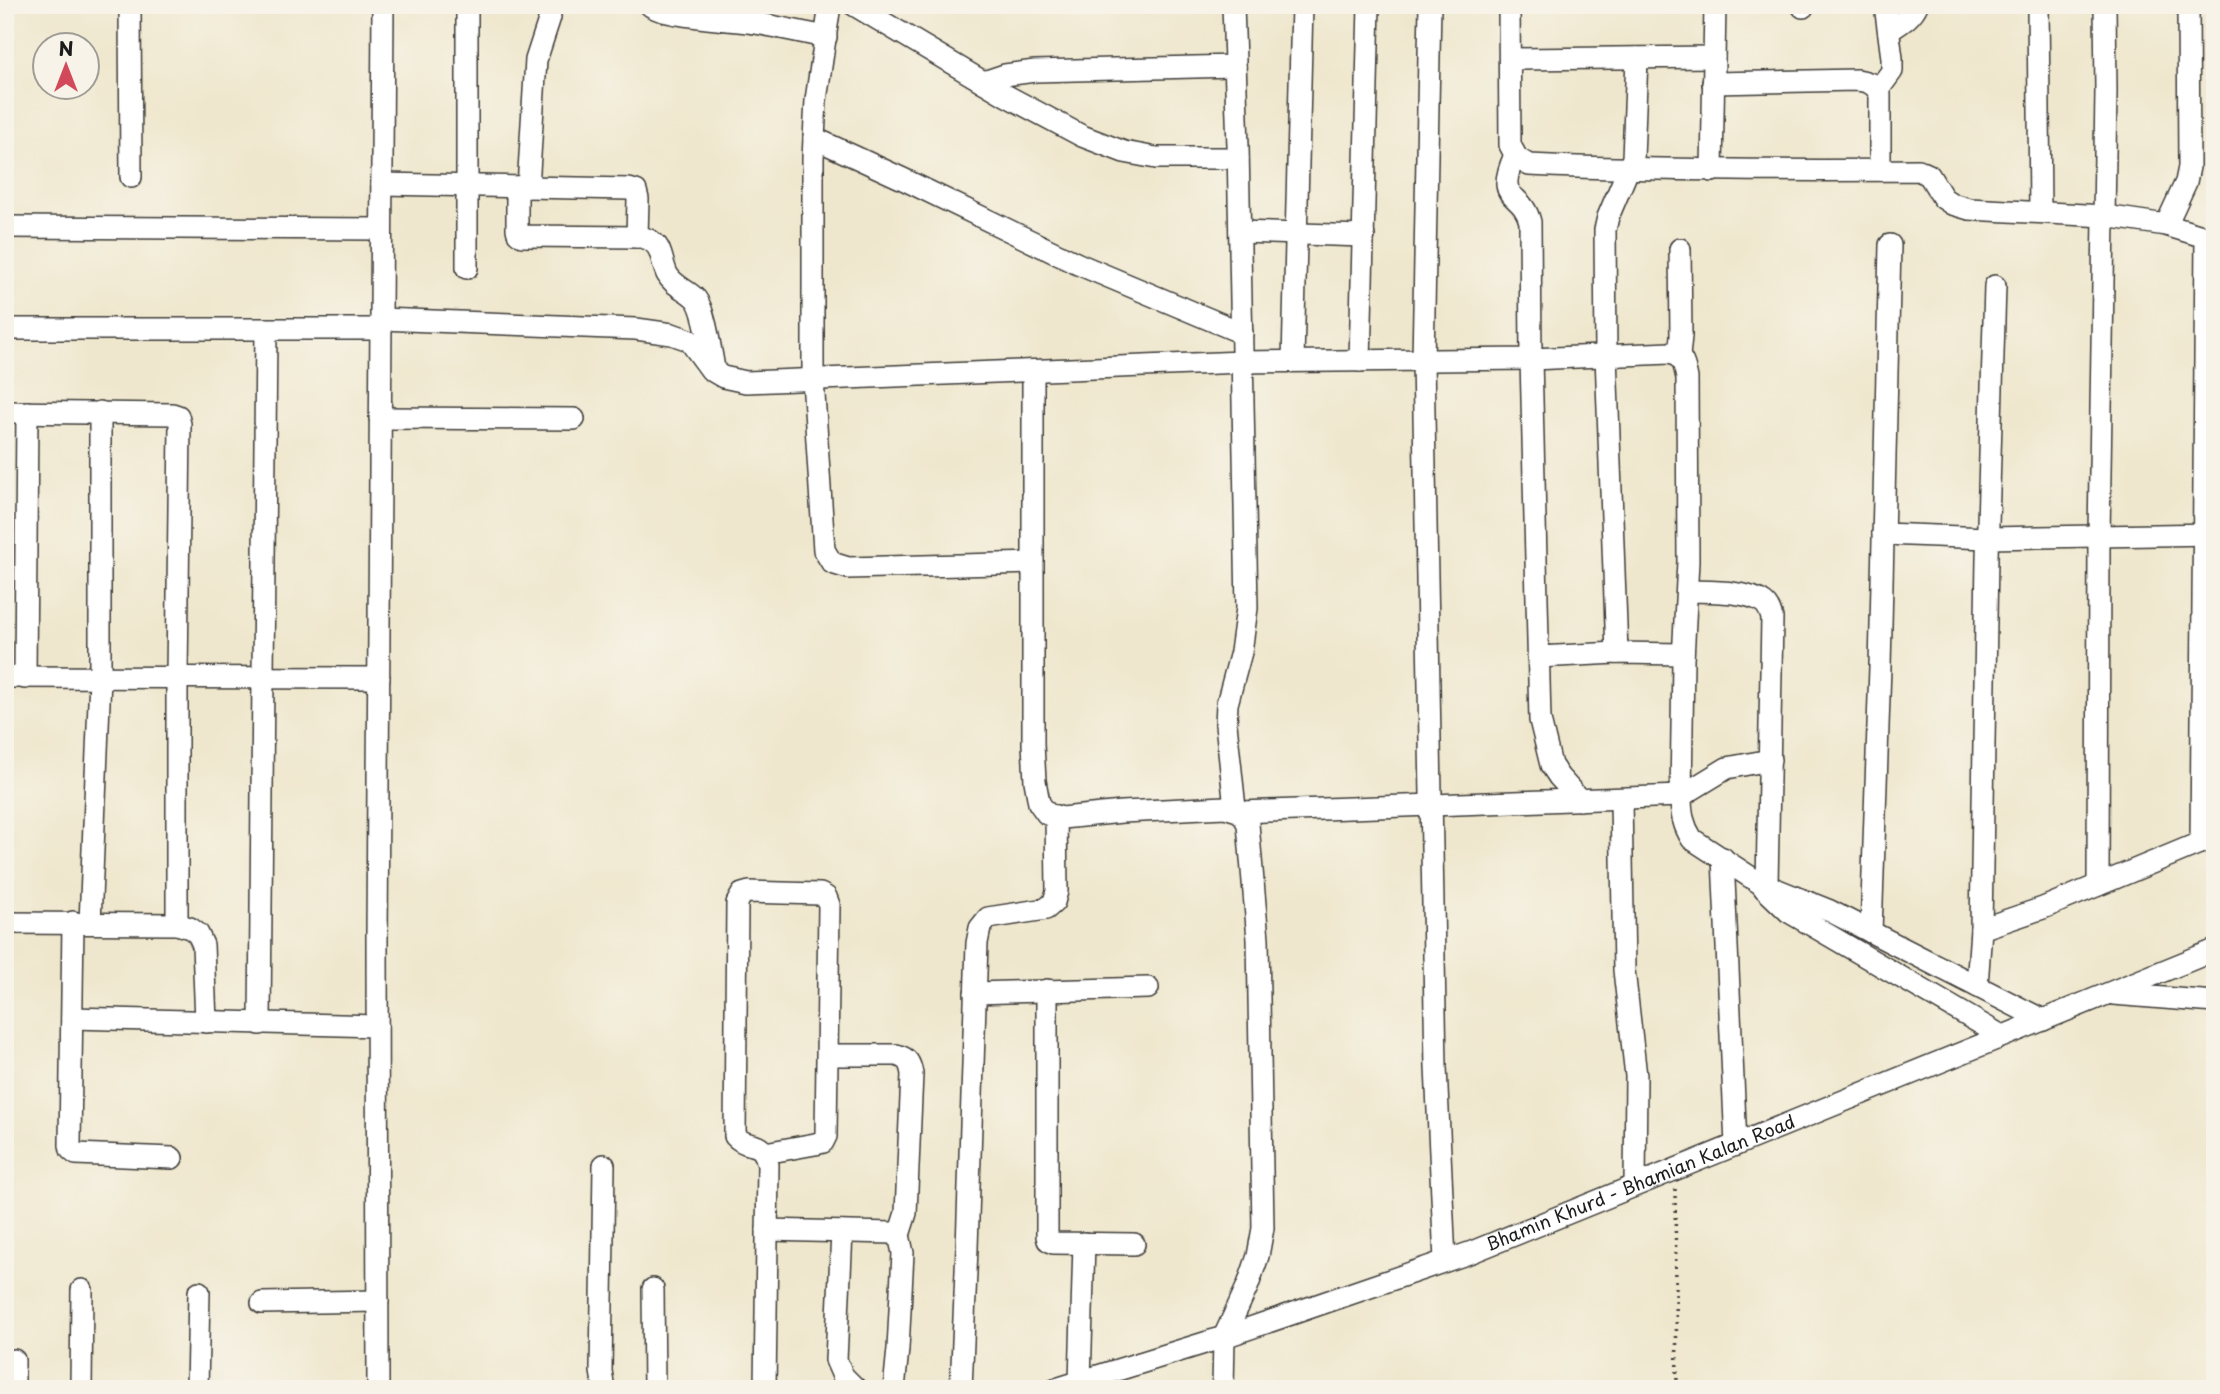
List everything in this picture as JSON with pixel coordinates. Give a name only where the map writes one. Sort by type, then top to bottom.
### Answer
[{"type":"street","points":[[130,5],[131,177]]},
{"type":"street","points":[[378,1389],[377,1026],[383,5]]},
{"type":"street","points":[[467,5],[467,268]]},
{"type":"street","points":[[548,5],[550,16],[536,60],[518,233],[522,236],[650,239],[659,247],[666,273],[672,281],[696,299],[715,372]]},
{"type":"street","points":[[650,5],[653,9],[674,14],[760,24],[826,37]]},
{"type":"street","points":[[830,5],[816,100],[814,138],[813,379],[824,550],[832,563],[848,568],[1032,562]]},
{"type":"street","points":[[854,5],[1082,136],[1124,152],[1156,158],[1238,159]]},
{"type":"street","points":[[1223,1389],[1224,1337],[1248,1285],[1258,1256],[1263,1228],[1258,939],[1248,824],[1238,810],[1226,724],[1227,704],[1241,652],[1247,608],[1233,5]]},
{"type":"street","points":[[1293,361],[1302,5]]},
{"type":"street","points":[[1360,361],[1369,5]]},
{"type":"street","points":[[1430,5],[1423,360],[1436,1067],[1445,1261]]},
{"type":"street","points":[[1510,5],[1510,145],[1517,159],[1529,164],[1628,170],[1918,170],[1929,175],[1943,198],[1969,209],[2105,216],[2166,225],[2211,239],[2208,840],[2043,908],[1981,929]]},
{"type":"street","points":[[1712,171],[1715,5]]},
{"type":"street","points":[[1878,90],[1892,71],[1885,5]]},
{"type":"street","points":[[1889,31],[1906,19],[1917,5]]},
{"type":"street","points":[[2038,5],[2040,212]]},
{"type":"street","points":[[2098,885],[2105,5]]},
{"type":"street","points":[[2166,225],[2186,182],[2189,167],[2188,5]]},
{"type":"street","points":[[1510,59],[1714,57]]},
{"type":"street","points":[[1617,653],[1606,355],[1605,230],[1611,208],[1633,158],[1637,58]]},
{"type":"street","points":[[984,82],[1005,75],[1035,71],[1235,66]]},
{"type":"street","points":[[1713,83],[1868,82],[1875,86],[1880,94],[1880,170]]},
{"type":"street","points":[[814,138],[1078,264],[1242,333]]},
{"type":"street","points":[[1515,155],[1507,185],[1509,193],[1528,213],[1530,222],[1540,720],[1545,746],[1555,771],[1580,800]]},
{"type":"street","points":[[382,184],[629,189],[636,191],[638,199],[637,237]]},
{"type":"street","points":[[5,227],[381,229]]},
{"type":"street","points":[[1240,232],[1363,236]]},
{"type":"street","points":[[1871,932],[1890,245]]},
{"type":"street","points":[[1680,249],[1679,355],[1684,362],[1687,378],[1687,591],[1682,819],[1692,839],[1763,883],[1830,911],[2043,1020]]},
{"type":"street","points":[[1977,986],[1981,929],[1995,286]]},
{"type":"street","points":[[5,330],[266,330],[381,324],[636,330],[672,334],[689,340],[711,370],[723,377],[746,382],[1242,362],[1531,359],[1670,353],[1679,355]]},
{"type":"street","points":[[260,1024],[266,330]]},
{"type":"street","points":[[1033,371],[1035,781],[1039,803],[1047,814],[1062,818],[1225,807],[1238,810],[1431,806],[1681,796],[1727,768],[1770,760]]},
{"type":"street","points":[[5,412],[100,412],[178,416],[177,924]]},
{"type":"street","points":[[27,412],[15,678],[379,678]]},
{"type":"street","points":[[100,412],[100,678],[72,1018],[70,1146],[76,1154],[172,1158]]},
{"type":"street","points":[[380,418],[574,419]]},
{"type":"street","points":[[1883,534],[1988,538],[2209,534]]},
{"type":"street","points":[[1687,591],[1756,598],[1768,605],[1772,618],[1770,760],[1763,883],[1789,912],[2002,1036]]},
{"type":"street","points":[[1538,657],[1617,653],[1684,654]]},
{"type":"street","points":[[1621,800],[1624,970],[1636,1076],[1635,1185]]},
{"type":"street","points":[[961,1389],[977,943],[980,928],[988,918],[1046,909],[1054,902],[1057,891],[1056,816]]},
{"type":"street","points":[[1723,858],[1736,1145]]},
{"type":"street","points":[[765,1153],[815,1144],[822,1142],[827,1136],[829,905],[826,897],[820,894],[749,892],[742,894],[737,903],[735,1136],[740,1141],[761,1148],[768,1165],[765,1389]]},
{"type":"street","points":[[5,923],[177,924],[190,928],[198,934],[203,945],[206,1022]]},
{"type":"street","name":"Bhamin Khurd - Bhamian Kalan Road","points":[[1064,1387],[1224,1337],[1445,1261],[2215,950]]},
{"type":"street","points":[[975,993],[1148,988]]},
{"type":"street","points":[[1048,990],[1048,1240],[1054,1243],[1134,1244]]},
{"type":"street","points":[[2108,993],[2215,1002]]},
{"type":"street","points":[[72,1018],[377,1026]]},
{"type":"street","points":[[828,1055],[896,1055],[905,1057],[910,1063],[912,1074],[906,1213],[899,1235],[903,1253],[894,1389]]},
{"type":"street","points":[[604,1165],[601,1371],[604,1389]]},
{"type":"street","points":[[768,1230],[899,1235]]},
{"type":"street","points":[[842,1232],[836,1360],[843,1376],[856,1389]]},
{"type":"street","points":[[1064,1387],[1084,1243]]},
{"type":"street","points":[[653,1289],[654,1389]]},
{"type":"street","points":[[81,1389],[82,1290]]},
{"type":"street","points":[[197,1389],[199,1292]]},
{"type":"street","points":[[262,1303],[378,1301]]},
{"type":"street","points":[[13,1389],[14,1360]]},
{"type":"path","points":[[1675,1170],[1677,1389]]}]
